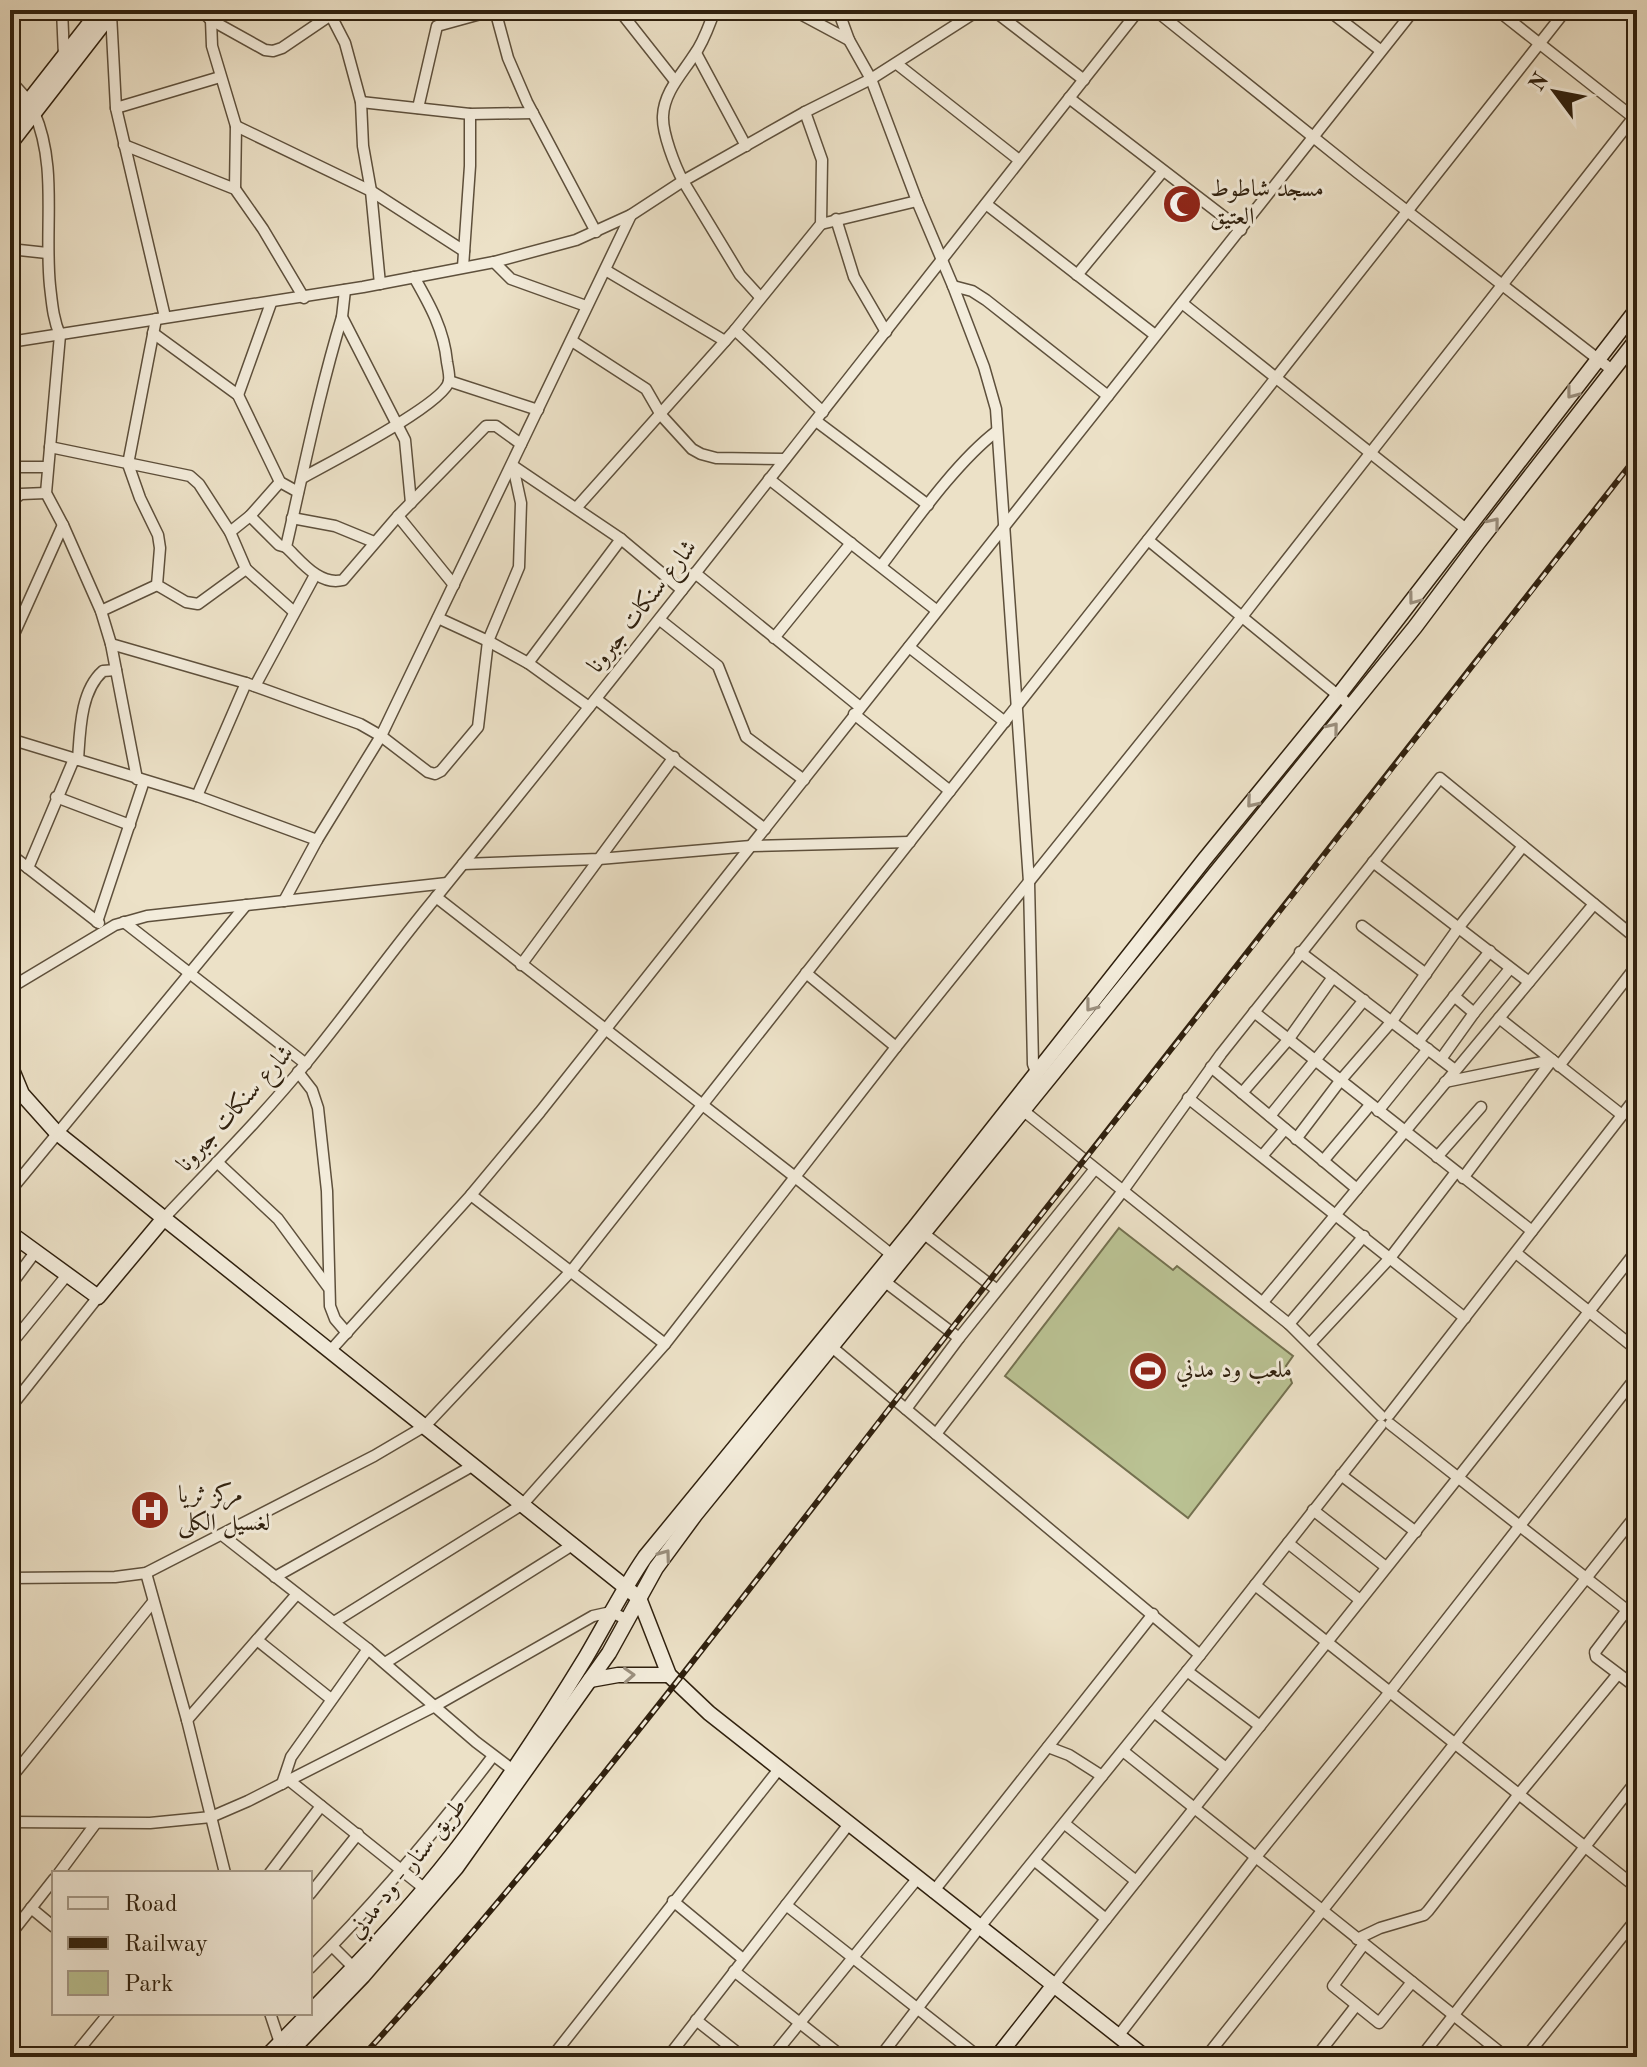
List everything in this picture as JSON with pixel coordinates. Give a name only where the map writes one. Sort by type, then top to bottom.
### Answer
[{"type":"main road","points":[[10,144],[64,56],[108,11]]},
{"type":"main road","points":[[10,125],[31,106],[108,11]]},
{"type":"main road","points":[[1041,1080],[1204,860],[1338,696],[1637,309]]},
{"type":"main road","points":[[541,1737],[590,1680],[656,1568],[892,1255],[1351,706],[1637,339]]},
{"type":"main road","points":[[10,1065],[22,1094],[56,1132],[639,1598],[669,1675],[709,1713],[1145,2057]]},
{"type":"main road","points":[[541,1737],[625,1586],[645,1557],[826,1343],[884,1281],[1018,1106]]},
{"type":"main road","points":[[10,1233],[98,1297],[165,1217]]},
{"type":"main road","points":[[590,1680],[618,1675],[669,1675]]},
{"type":"main road","name":"طريق سنار - ود مدني","points":[[282,2050],[425,1889],[541,1737]]},
{"type":"main road","name":"طريق سنار - ود مدني","points":[[266,2057],[282,2050],[363,1976],[434,1896],[480,1838],[541,1737]]},
{"type":"main road","points":[[997,2057],[1053,1986]]},
{"type":"street","points":[[62,10],[64,56]]},
{"type":"street","points":[[200,10],[211,20],[265,50],[273,51],[282,48],[332,12],[345,43],[361,102],[363,146],[371,191],[380,284]]},
{"type":"street","points":[[418,108],[437,26],[495,10],[508,58],[533,113],[596,232]]},
{"type":"street","points":[[619,10],[675,81]]},
{"type":"street","points":[[715,10],[696,53],[675,81],[664,107],[663,123],[683,181],[740,275],[760,297]]},
{"type":"street","points":[[793,10],[849,40]]},
{"type":"street","points":[[838,10],[849,40],[871,79],[953,286],[984,367],[996,409],[1029,882],[1033,1064],[1041,1080]]},
{"type":"street","points":[[10,342],[304,298],[494,262],[576,240],[631,215],[683,181],[805,112],[871,79],[979,10]]},
{"type":"street","points":[[993,10],[1084,80]]},
{"type":"street","name":"شارع سنكات جبرونا","points":[[165,1217],[302,1068],[660,620],[1139,10]]},
{"type":"street","points":[[1155,10],[1612,370]]},
{"type":"street","points":[[1328,10],[1380,50]]},
{"type":"street","points":[[331,1350],[471,1195],[1414,10]]},
{"type":"street","points":[[334,1622],[523,1504],[665,1344],[896,1047],[1241,618],[1635,116],[1497,10]]},
{"type":"street","points":[[10,1578],[115,1577],[146,1573],[374,1456],[425,1426],[572,1270],[1566,10]]},
{"type":"street","points":[[108,11],[116,108],[160,318],[153,333],[128,464],[158,535],[157,585]]},
{"type":"street","points":[[211,20],[212,46],[236,126],[235,189]]},
{"type":"street","points":[[696,53],[746,146]]},
{"type":"street","points":[[897,64],[1019,160]]},
{"type":"street","points":[[116,108],[220,77]]},
{"type":"street","points":[[10,80],[31,106],[41,127],[49,187],[47,253],[54,321],[60,335],[46,493],[101,611],[140,780],[130,825],[97,922]]},
{"type":"street","points":[[1069,98],[1241,230]]},
{"type":"street","points":[[361,102],[470,114],[533,113]]},
{"type":"street","points":[[805,112],[822,160],[821,224]]},
{"type":"street","points":[[463,267],[470,114]]},
{"type":"street","points":[[236,126],[371,191],[464,251]]},
{"type":"street","points":[[124,145],[235,189],[304,298]]},
{"type":"street","points":[[1077,275],[1163,171]]},
{"type":"street","points":[[577,507],[735,330],[821,224],[917,201]]},
{"type":"street","points":[[986,204],[1155,335]]},
{"type":"street","points":[[284,901],[317,840],[381,736],[513,466],[586,306],[607,271],[631,215]]},
{"type":"street","points":[[836,219],[854,277],[886,332]]},
{"type":"street","points":[[10,268],[13,250],[47,253]]},
{"type":"street","points":[[494,262],[511,279],[586,306]]},
{"type":"street","points":[[607,271],[725,341]]},
{"type":"street","points":[[302,478],[397,425],[437,398],[449,381],[442,332],[414,277]]},
{"type":"street","points":[[953,286],[972,291],[986,300],[1108,396]]},
{"type":"street","points":[[286,547],[311,429],[342,317],[345,290]]},
{"type":"street","points":[[238,395],[271,303]]},
{"type":"street","points":[[1182,303],[1466,529]]},
{"type":"street","points":[[342,317],[405,440],[411,503]]},
{"type":"street","points":[[735,330],[820,416],[928,505]]},
{"type":"street","points":[[153,333],[238,395],[280,482],[298,492]]},
{"type":"street","points":[[572,341],[636,380],[646,389],[661,415],[692,449],[701,454],[716,458],[785,459]]},
{"type":"street","points":[[449,381],[538,410]]},
{"type":"street","points":[[250,516],[315,575],[334,582],[343,580],[398,516],[486,426],[496,426],[521,444]]},
{"type":"street","points":[[881,566],[928,505],[984,440],[997,431]]},
{"type":"street","points":[[50,447],[190,476],[199,484],[230,532],[246,569],[293,611]]},
{"type":"street","points":[[513,466],[621,539],[682,590]]},
{"type":"street","points":[[111,644],[250,685],[360,724],[435,774],[441,771],[478,727],[488,641],[519,567],[521,503],[513,466]]},
{"type":"street","points":[[10,467],[47,467]]},
{"type":"street","points":[[769,479],[936,610]]},
{"type":"street","points":[[230,532],[250,516],[280,482]]},
{"type":"street","points":[[10,502],[21,494],[46,493]]},
{"type":"street","points":[[398,516],[454,585]]},
{"type":"street","points":[[292,518],[335,526],[374,542]]},
{"type":"street","points":[[10,643],[63,525]]},
{"type":"street","points":[[528,663],[621,539]]},
{"type":"street","points":[[1148,540],[1351,706]]},
{"type":"street","points":[[774,638],[851,543]]},
{"type":"street","points":[[157,585],[186,602],[198,604],[246,569]]},
{"type":"street","points":[[695,573],[950,791]]},
{"type":"street","points":[[197,796],[250,685],[315,575]]},
{"type":"street","points":[[101,611],[157,585]]},
{"type":"street","points":[[438,618],[488,641],[593,703],[674,757],[765,829]]},
{"type":"street","points":[[660,620],[718,666],[746,737],[804,780]]},
{"type":"street","points":[[909,647],[1005,722]]},
{"type":"street","points":[[28,868],[56,797],[76,760],[81,718],[96,679],[103,671],[116,670]]},
{"type":"street","points":[[10,739],[197,796],[317,840]]},
{"type":"street","points":[[521,965],[674,757]]},
{"type":"street","points":[[936,1434],[1122,1192],[1211,1067],[1440,778],[1637,939]]},
{"type":"street","points":[[56,797],[130,825]]},
{"type":"street","points":[[463,864],[599,859],[751,846],[910,842]]},
{"type":"street","points":[[1296,1139],[1340,1081],[1392,1021],[1459,927],[1523,846]]},
{"type":"street","points":[[10,854],[107,930]]},
{"type":"street","points":[[1373,862],[1529,982]]},
{"type":"street","points":[[10,988],[107,930],[147,916],[447,883]]},
{"type":"street","points":[[436,897],[892,1255]]},
{"type":"street","points":[[1263,1302],[1594,904]]},
{"type":"street","points":[[12,1185],[246,905]]},
{"type":"street","points":[[124,922],[302,1068],[318,1108],[327,1191],[332,1313],[347,1333]]},
{"type":"street","points":[[1362,926],[1426,974]]},
{"type":"street","points":[[1418,1042],[1490,951]]},
{"type":"street","points":[[1300,952],[1455,1070]]},
{"type":"street","points":[[1310,1344],[1390,1258],[1637,965]]},
{"type":"street","points":[[1441,1059],[1508,971]]},
{"type":"street","points":[[806,973],[896,1047]]},
{"type":"street","points":[[1242,1093],[1288,1040],[1333,977]]},
{"type":"street","points":[[1454,996],[1474,1013]]},
{"type":"street","points":[[1270,1116],[1364,1000]]},
{"type":"street","points":[[1254,1012],[1532,1231]]},
{"type":"street","points":[[1499,1018],[1622,1115]]},
{"type":"street","points":[[1323,1161],[1428,1049]]},
{"type":"street","points":[[1445,1082],[1556,1063]]},
{"type":"street","points":[[1211,1067],[1357,1189]]},
{"type":"street","points":[[880,2057],[979,1928],[1200,1655],[1637,1096]]},
{"type":"street","points":[[1188,1098],[1465,1318]]},
{"type":"street","points":[[1018,1106],[1289,1324],[1385,1420],[1637,1618]]},
{"type":"street","points":[[1437,1157],[1481,1107]]},
{"type":"street","points":[[1263,1155],[1285,1129]]},
{"type":"street","points":[[217,1162],[278,1219],[329,1289]]},
{"type":"street","points":[[906,1409],[1094,1170]]},
{"type":"street","points":[[471,1195],[665,1344]]},
{"type":"street","points":[[923,1233],[997,1290]]},
{"type":"street","points":[[1289,1324],[1364,1236]]},
{"type":"street","points":[[1053,1986],[1637,1250]]},
{"type":"street","points":[[10,1286],[36,1251]]},
{"type":"street","points":[[1516,1253],[1637,1350]]},
{"type":"street","points":[[10,1345],[67,1275]]},
{"type":"street","points":[[884,1281],[959,1338]]},
{"type":"street","points":[[12,1401],[98,1297]]},
{"type":"street","points":[[826,1343],[1200,1655]]},
{"type":"street","points":[[1118,2057],[1124,2039],[1255,1858],[1389,1693],[1637,1376]]},
{"type":"street","points":[[275,1577],[474,1465]]},
{"type":"street","points":[[1341,1475],[1416,1532]]},
{"type":"street","points":[[1313,1510],[1386,1567]]},
{"type":"street","points":[[1206,2057],[1637,1514]]},
{"type":"street","points":[[222,1535],[368,1649],[513,1770]]},
{"type":"street","points":[[1288,1543],[1360,1600]]},
{"type":"street","points":[[385,1663],[574,1544]]},
{"type":"street","points":[[146,1573],[187,1720],[221,1870]]},
{"type":"street","points":[[1255,1585],[1637,1888]]},
{"type":"street","points":[[187,1720],[297,1594]]},
{"type":"street","points":[[10,1779],[153,1602]]},
{"type":"street","points":[[1627,1610],[1595,1652],[1596,1657],[1637,1688]]},
{"type":"street","points":[[10,1822],[150,1823],[211,1817],[435,1706],[577,1624],[611,1612],[628,1620]]},
{"type":"street","points":[[933,1892],[1153,1614]]},
{"type":"street","points":[[257,1640],[331,1699]]},
{"type":"street","points":[[286,1782],[291,1757],[368,1649]]},
{"type":"street","points":[[1187,1671],[1260,1726]]},
{"type":"street","points":[[1412,1982],[1379,2023],[1355,2007],[1333,1986],[1360,1942],[1380,1928],[1424,1915],[1428,1911],[1618,1674]]},
{"type":"street","points":[[1154,1712],[1226,1768]]},
{"type":"street","points":[[1048,1747],[1069,1755],[1102,1776]]},
{"type":"street","points":[[1123,1751],[1506,2057]]},
{"type":"street","points":[[312,1966],[447,1816],[493,1756]]},
{"type":"street","points":[[552,2057],[779,1769]]},
{"type":"street","points":[[1421,2057],[1637,1780]]},
{"type":"street","points":[[286,1782],[358,1834],[425,1889]]},
{"type":"street","points":[[272,1871],[321,1806]]},
{"type":"street","points":[[60,1871],[96,1823]]},
{"type":"street","points":[[668,2057],[849,1824]]},
{"type":"street","points":[[1065,1824],[1136,1881]]},
{"type":"street","points":[[312,1892],[358,1834]]},
{"type":"street","points":[[1035,1861],[1106,1919]]},
{"type":"street","points":[[772,2057],[917,1879]]},
{"type":"street","points":[[10,1935],[52,1882]]},
{"type":"street","points":[[673,1901],[743,1959]]},
{"type":"street","points":[[786,1905],[979,2057]]},
{"type":"street","points":[[31,1908],[52,1925]]},
{"type":"street","points":[[1526,2057],[1637,1918]]},
{"type":"street","points":[[332,1946],[354,1968]]},
{"type":"street","points":[[734,1971],[843,2057]]},
{"type":"street","points":[[1316,2057],[1355,2007]]},
{"type":"street","points":[[73,2057],[107,2015]]},
{"type":"street","points":[[271,2015],[282,2050]]},
{"type":"street","points":[[696,2020],[743,2057]]},
{"type":"street","points":[[1631,2057],[1637,2050]]},
{"type":"green space","name":"ملعب ود مدني","points":[[1119,1228],[1173,1270],[1177,1266],[1293,1356],[1286,1366],[1292,1383],[1188,1518],[1005,1376]]},
{"type":"railway","points":[[362,2057],[445,1964],[605,1773],[1637,456]]},
{"type":"place","name":"مسجد شاطوط العتيق","points":[[1182,204]]},
{"type":"place","name":"ملعب ود مدني","points":[[1148,1371]]},
{"type":"place","name":"مركز ثريا لغسيل الكلى","points":[[150,1510]]}]
